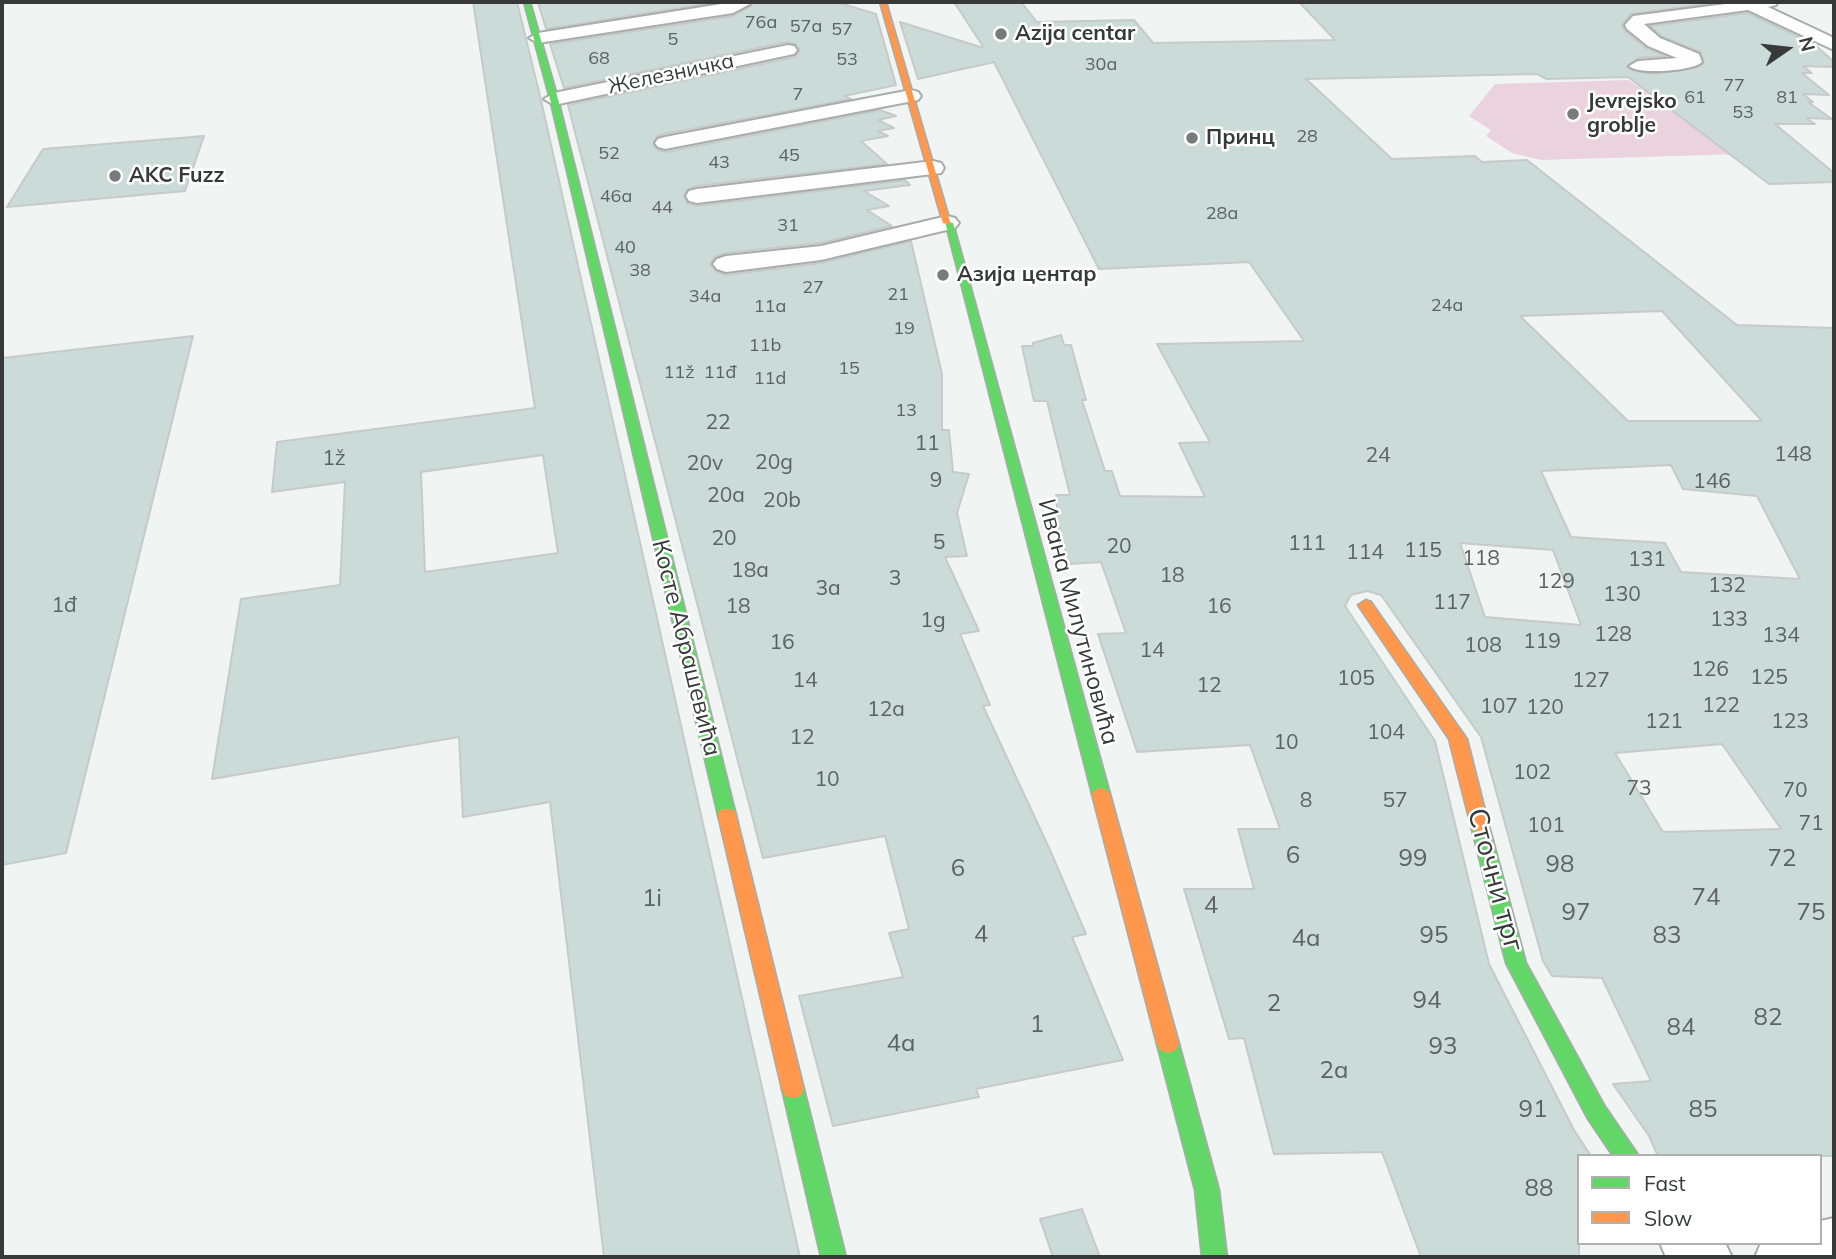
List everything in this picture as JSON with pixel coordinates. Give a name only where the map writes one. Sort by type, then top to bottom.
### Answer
[{"type":"street","name":"Косте Абрашевића","points":[[527,2],[554,99],[834,1257]]},
{"type":"street","points":[[538,38],[733,8],[742,5],[742,2]]},
{"type":"street","name":"Ивана Милутиновића","points":[[883,2],[933,168],[1207,1189],[1215,1257]]},
{"type":"street","points":[[1638,66],[1683,65],[1693,62],[1693,58],[1654,41],[1633,25],[1634,22],[1770,2]]},
{"type":"street","points":[[1747,4],[1804,28],[1834,46]]},
{"type":"street","name":"Железничка","points":[[554,99],[788,50]]},
{"type":"street","points":[[665,143],[911,96]]},
{"type":"street","points":[[697,196],[933,168]]},
{"type":"street","points":[[726,264],[821,253],[947,223]]},
{"type":"street","name":"Сточни трг","points":[[1367,605],[1458,739],[1516,964],[1595,1112],[1626,1154]]},
{"type":"street","points":[[1785,1257],[1834,1247]]},
{"type":"shaded area","points":[[1628,80],[1744,154],[1541,160],[1512,153],[1486,136],[1491,130],[1469,116],[1495,84]]},
{"type":"building","points":[[473,2],[517,2],[800,1257],[604,1257],[550,802],[463,817],[459,737],[212,779],[241,599],[340,585],[345,482],[272,492],[277,442],[535,408]],"holes":[[[543,455],[558,553],[425,572],[421,472]]]},
{"type":"building","points":[[538,2],[719,2],[546,29]]},
{"type":"building","points":[[753,2],[836,2],[876,14],[896,85],[844,96],[851,99],[664,134],[656,137],[653,145],[657,150],[666,152],[880,110],[896,116],[878,120],[894,128],[878,131],[888,136],[861,141],[887,164],[696,186],[687,190],[684,197],[688,204],[697,206],[905,180],[910,185],[864,191],[889,206],[867,210],[892,226],[821,243],[726,253],[715,257],[710,264],[716,271],[726,275],[821,263],[911,241],[942,374],[942,430],[949,430],[953,472],[969,474],[957,513],[967,556],[945,557],[979,631],[960,634],[990,705],[983,706],[1086,934],[1072,937],[1123,1060],[976,1089],[979,1097],[833,1126],[799,996],[903,977],[889,933],[909,929],[885,836],[763,858],[568,105],[795,57],[800,50],[796,44],[787,42],[564,88],[550,44],[733,16],[751,6]]},
{"type":"building","points":[[954,2],[1021,2],[1037,22],[1134,20],[1153,43],[1335,40],[1299,2],[1723,2],[1631,14],[1622,25],[1625,31],[1646,48],[1666,56],[1638,58],[1627,67],[1634,71],[1654,74],[1698,67],[1704,63],[1700,52],[1661,36],[1650,26],[1748,13],[1814,44],[1834,62],[1834,67],[1803,66],[1812,73],[1802,73],[1829,95],[1803,94],[1813,102],[1808,102],[1832,119],[1806,118],[1815,124],[1775,124],[1834,173],[1834,182],[1769,184],[1628,77],[1546,79],[1537,74],[1306,79],[1392,159],[1475,156],[1482,162],[1527,160],[1737,325],[1834,328],[1834,1156],[1657,1154],[1649,1136],[1613,1084],[1651,1081],[1602,978],[1552,976],[1543,961],[1481,737],[1381,595],[1367,591],[1351,595],[1345,606],[1435,741],[1489,964],[1574,1130],[1590,1154],[1577,1154],[1579,1257],[1421,1257],[1382,1152],[1274,1154],[1244,1038],[1229,1039],[1184,889],[1254,889],[1238,829],[1280,829],[1250,745],[1137,752],[1098,634],[1126,633],[1101,562],[1070,564],[1059,531],[1056,495],[1070,495],[1047,401],[1034,401],[1022,346],[1033,346],[1033,343],[1061,335],[1064,345],[1071,345],[1086,400],[1082,400],[1105,471],[1112,471],[1120,496],[1205,497],[1179,443],[1210,442],[1157,344],[1304,341],[1249,262],[1099,269],[994,62],[918,79],[900,22],[984,48]],"holes":[[[1662,311],[1762,421],[1628,421],[1520,316]],[[1671,465],[1683,489],[1757,496],[1800,579],[1681,572],[1665,543],[1571,537],[1541,471]],[[1460,543],[1553,550],[1581,625],[1485,617]],[[1722,744],[1781,829],[1663,832],[1615,753]]]},
{"type":"building","points":[[204,136],[185,191],[7,207],[43,149]]},
{"type":"building","points":[[193,336],[66,853],[2,865],[2,358]]},
{"type":"building","points":[[1082,1209],[1100,1257],[1053,1257],[1040,1219]]},
{"type":"traffic: fast","points":[[527,2],[554,99],[727,815]]},
{"type":"traffic: fast","points":[[948,223],[1101,794]]},
{"type":"traffic: fast","points":[[1480,826],[1516,963],[1596,1112],[1626,1154]]},
{"type":"traffic: fast","points":[[1168,1044],[1207,1190],[1215,1257]]},
{"type":"traffic: fast","points":[[793,1089],[834,1257]]},
{"type":"traffic: slow","points":[[883,2],[948,223]]},
{"type":"traffic: slow","points":[[1366,605],[1458,739],[1480,826]]},
{"type":"traffic: slow","points":[[1101,794],[1168,1044]]},
{"type":"traffic: slow","points":[[727,815],[793,1089]]},
{"type":"place","name":"Azija centar","points":[[1001,34]]},
{"type":"place","name":"Jevrejsko groblje","points":[[1573,114]]},
{"type":"place","name":"Принц","points":[[1192,138]]},
{"type":"place","name":"AKC Fuzz","points":[[115,176]]},
{"type":"place","name":"Азија центар","points":[[943,275]]}]
